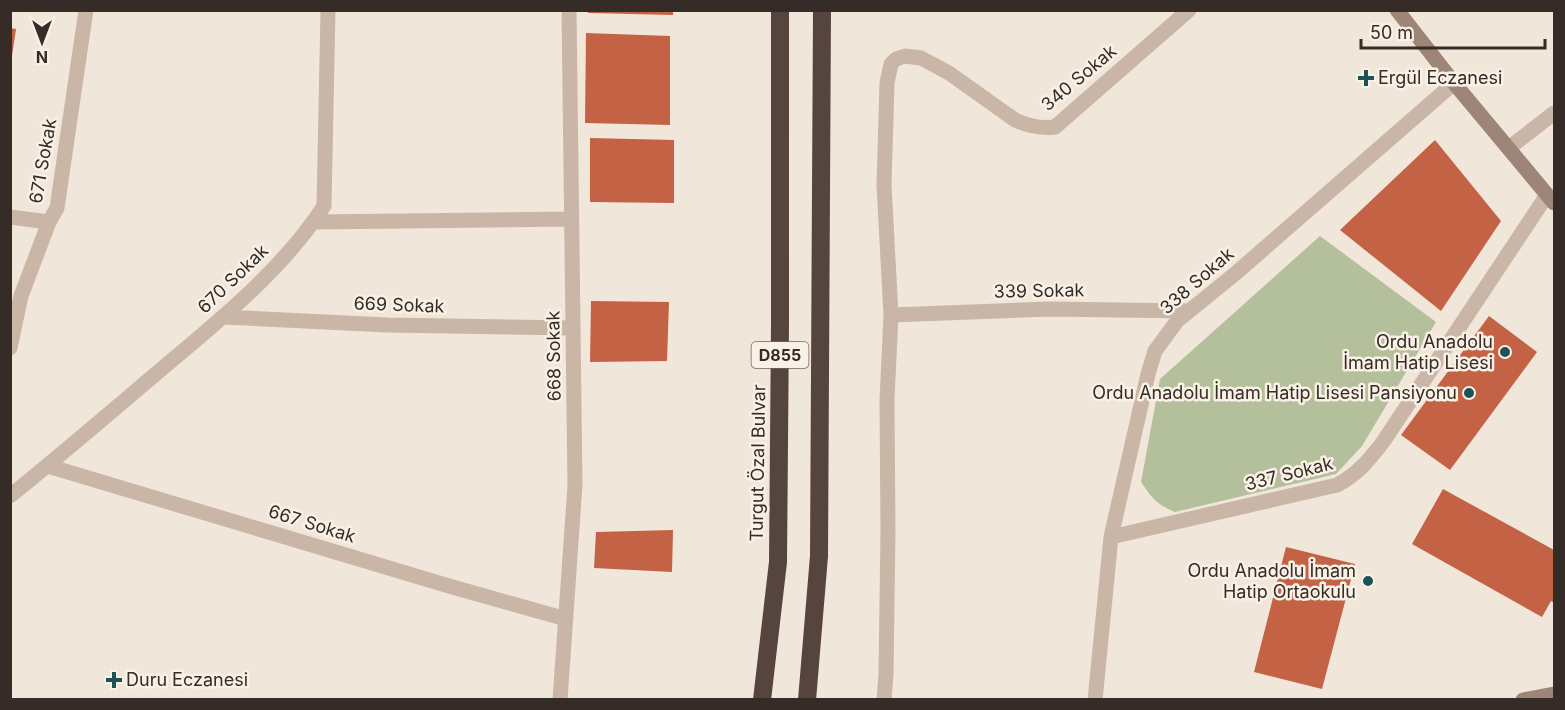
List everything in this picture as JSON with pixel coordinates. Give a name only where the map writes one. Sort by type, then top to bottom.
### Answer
[{"type":"highway","name":"Turgut Özal Bulvar","points":[[762,699],[778,562],[780,10]]},
{"type":"highway","name":"D855","points":[[807,699],[819,556],[822,10]]},
{"type":"main road","points":[[1397,10],[1454,83],[1551,199]]},
{"type":"main road","points":[[1522,699],[1554,694]]},
{"type":"street","name":"671 Sokak","points":[[10,348],[21,296],[49,222],[57,208],[86,10]]},
{"type":"street","name":"670 Sokak","points":[[10,496],[224,317],[275,267],[314,222],[324,206],[328,10]]},
{"type":"street","name":"668 Sokak","points":[[560,699],[575,485],[569,10]]},
{"type":"street","name":"340 Sokak","points":[[891,315],[884,185],[887,83],[891,64],[896,59],[905,56],[921,58],[949,73],[1015,120],[1037,128],[1054,127],[1189,10]]},
{"type":"street","name":"338 Sokak","points":[[1095,699],[1111,537],[1155,351],[1177,321],[1236,273],[1454,83]]},
{"type":"street","points":[[1509,148],[1554,113]]},
{"type":"street","name":"337 Sokak","points":[[1111,537],[1337,484],[1351,478],[1383,442],[1551,199]]},
{"type":"street","points":[[10,217],[49,222]]},
{"type":"street","points":[[314,222],[571,219]]},
{"type":"street","name":"339 Sokak","points":[[891,315],[1049,309],[1189,311]]},
{"type":"street","points":[[884,699],[888,567],[887,400],[891,315]]},
{"type":"street","name":"669 Sokak","points":[[224,317],[387,325],[573,328]]},
{"type":"street","name":"667 Sokak","points":[[48,466],[566,619]]},
{"type":"green space","points":[[1320,236],[1436,322],[1362,446],[1336,474],[1175,512],[1163,506],[1141,482],[1160,379]]},
{"type":"building","points":[[588,10],[673,10],[673,15],[588,13]]},
{"type":"building","points":[[10,28],[16,29],[12,56],[10,56]]},
{"type":"building","points":[[586,33],[670,36],[670,125],[585,123]]},
{"type":"building","points":[[590,138],[674,140],[674,203],[590,202]]},
{"type":"building","points":[[1435,140],[1501,221],[1441,311],[1340,230]]},
{"type":"building","points":[[591,301],[669,302],[667,361],[590,362]]},
{"type":"building","name":"Ordu Anadolu İmam Hatip Lisesi Pansiyonu","points":[[1489,316],[1537,352],[1450,470],[1401,435]]},
{"type":"building","points":[[1443,489],[1554,550],[1554,603],[1551,601],[1542,617],[1412,544]]},
{"type":"building","points":[[673,530],[672,572],[594,568],[596,532]]},
{"type":"building","points":[[1286,547],[1355,564],[1322,689],[1254,672]]},
{"type":"place","name":"Ergül Eczanesi","points":[[1366,78]]},
{"type":"place","name":"Ordu Anadolu İmam Hatip Lisesi","points":[[1505,352]]},
{"type":"place","name":"Ordu Anadolu İmam Hatip Lisesi Pansiyonu","points":[[1469,393]]},
{"type":"place","name":"Ordu Anadolu İmam Hatip Ortaokulu","points":[[1368,581]]},
{"type":"place","name":"Duru Eczanesi","points":[[114,680]]}]
